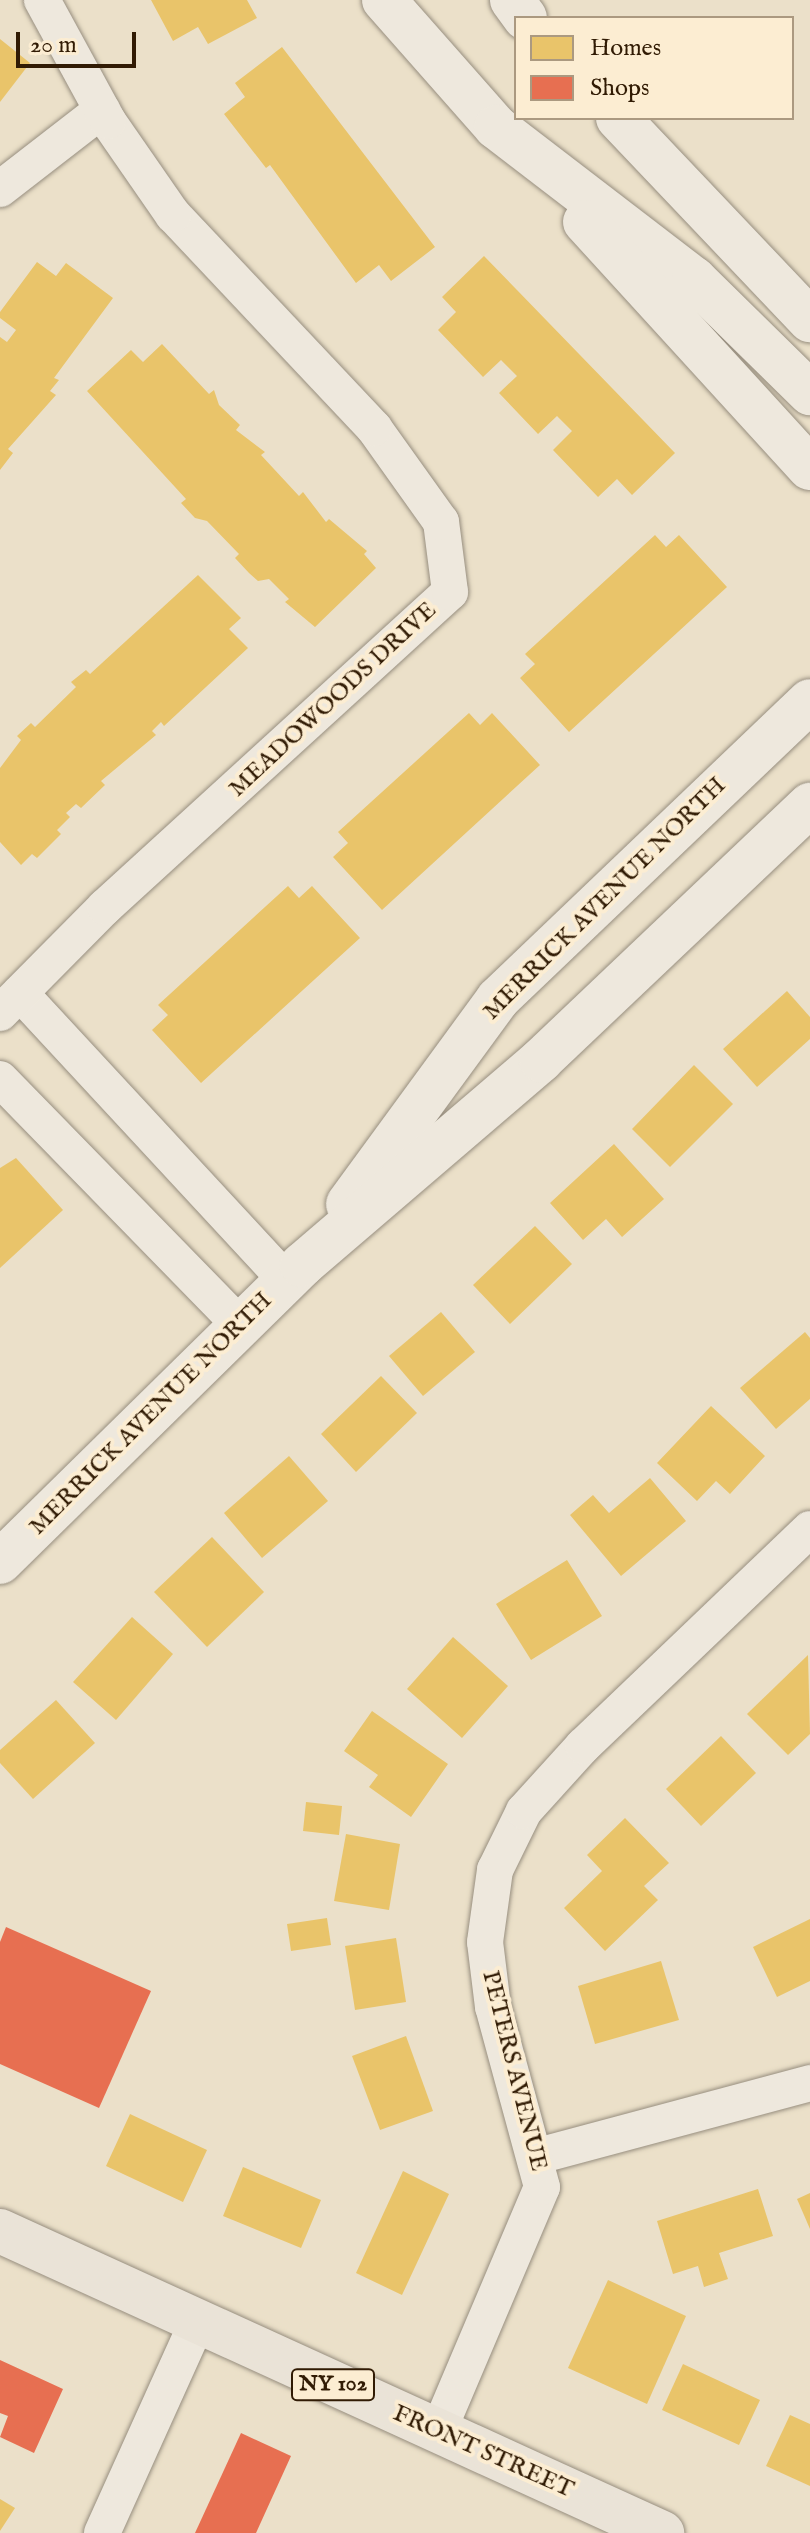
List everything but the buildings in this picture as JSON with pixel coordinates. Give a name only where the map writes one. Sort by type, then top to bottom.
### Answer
[{"type":"main road","points":[[384,0],[496,127],[810,468]]},
{"type":"main road","points":[[620,120],[810,320]]},
{"type":"main road","points":[[496,127],[694,279],[810,393]]},
{"type":"main road","name":"MERRICK AVENUE NORTH","points":[[294,1273],[498,999],[810,701]]},
{"type":"main road","name":"MERRICK AVENUE NORTH","points":[[0,1562],[294,1273],[541,1060],[810,805]]},
{"type":"main road","name":"FRONT STREET","points":[[0,2231],[438,2432],[610,2523],[662,2533]]},
{"type":"street","name":"MEADOWOODS DRIVE","points":[[42,0],[102,110],[173,215],[374,428],[441,522],[450,592],[105,907],[10,1003],[294,1273]]},
{"type":"street","points":[[0,189],[102,110]]},
{"type":"street","points":[[0,1079],[240,1325]]},
{"type":"street","name":"PETERS AVENUE","points":[[438,2432],[530,2223],[542,2187],[538,2156],[493,2007],[485,1942],[495,1870],[524,1811],[583,1746],[810,1529]]},
{"type":"street","points":[[538,2156],[810,2083]]},
{"type":"street","points":[[102,2533],[197,2323]]}]
